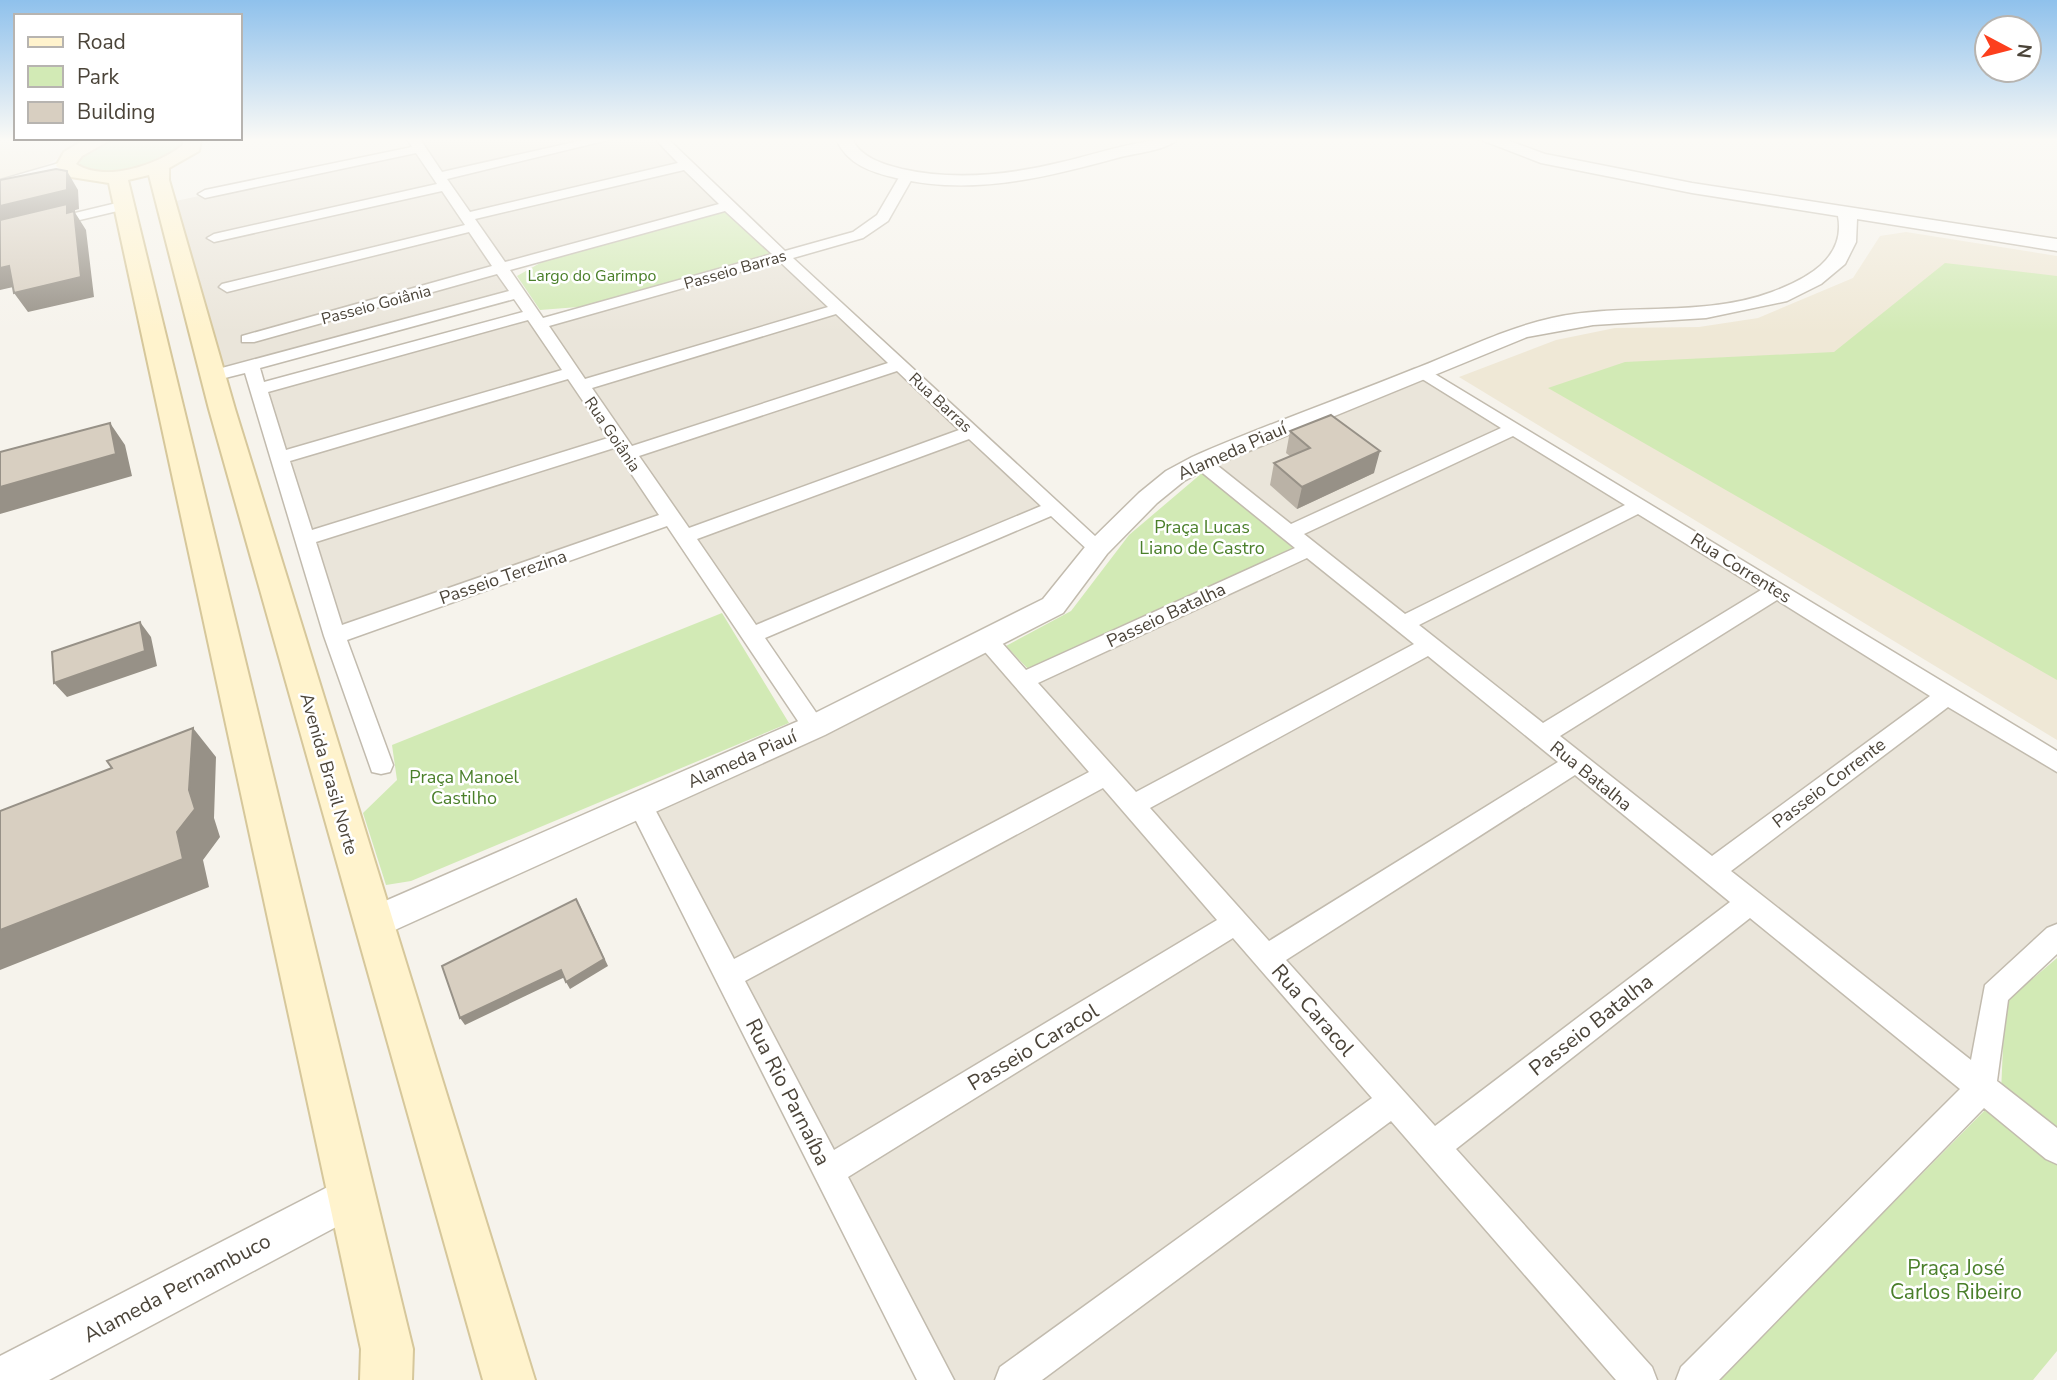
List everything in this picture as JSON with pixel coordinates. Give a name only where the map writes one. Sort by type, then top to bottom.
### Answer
[{"type":"main road","points":[[124,203],[387,1349],[386,1380]]},
{"type":"main road","name":"Avenida Brasil Norte","points":[[165,203],[213,376],[509,1380]]},
{"type":"street","points":[[0,234],[84,203]]},
{"type":"street","points":[[214,238],[352,203]]},
{"type":"street","name":"Rua Goiânia","points":[[457,203],[814,727]]},
{"type":"street","points":[[227,287],[541,203]]},
{"type":"street","name":"Rua Barras","points":[[725,203],[1098,548]]},
{"type":"street","name":"Passeio Barras","points":[[535,319],[858,235],[883,218],[891,203]]},
{"type":"street","points":[[1795,203],[2057,245]]},
{"type":"street","name":"Passeio Goiânia","points":[[248,339],[504,269],[556,251],[728,206]]},
{"type":"street","name":"Alameda Piauí","points":[[373,923],[814,727],[1053,606],[1098,548],[1148,498],[1175,476],[1201,462],[1425,373],[1520,332],[1578,321],[1702,313],[1763,302],[1815,280],[1844,254],[1851,228],[1846,211]]},
{"type":"street","points":[[213,376],[520,293]]},
{"type":"street","points":[[280,458],[841,309]]},
{"type":"street","points":[[258,389],[535,319]]},
{"type":"street","points":[[305,539],[901,365]]},
{"type":"street","points":[[251,366],[335,636],[381,765]]},
{"type":"street","name":"Rua Correntes","points":[[1425,373],[2057,763]]},
{"type":"street","points":[[1289,533],[1515,428]]},
{"type":"street","points":[[684,537],[973,431]]},
{"type":"street","name":"Rua Batalha","points":[[1201,462],[1981,1090],[2057,1148]]},
{"type":"street","points":[[1403,624],[1640,505]]},
{"type":"street","points":[[751,635],[1055,507]]},
{"type":"street","name":"Passeio Terezina","points":[[335,636],[670,518]]},
{"type":"street","name":"Passeio Batalha","points":[[1023,681],[1309,549]]},
{"type":"street","points":[[1541,736],[1777,590]]},
{"type":"street","name":"Rua Caracol","points":[[987,640],[1639,1380]]},
{"type":"street","points":[[1133,805],[1429,646]]},
{"type":"street","name":"Passeio Corrente","points":[[1710,872],[1947,695]]},
{"type":"street","points":[[1267,957],[1575,763]]},
{"type":"street","points":[[728,976],[1106,775]]},
{"type":"street","name":"Rua Rio Parnaíba","points":[[640,805],[936,1380]]},
{"type":"street","name":"Passeio Batalha","points":[[1433,1146],[1749,903]]},
{"type":"street","name":"Passeio Caracol","points":[[829,1171],[1236,922]]},
{"type":"street","points":[[1694,1380],[1981,1090],[1995,994],[2057,936]]},
{"type":"street","points":[[1013,1380],[1393,1101]]},
{"type":"street","name":"Alameda Pernambuco","points":[[2,1380],[351,1196]]},
{"type":"shaded area","points":[[166,203],[455,203],[519,292],[213,376]]},
{"type":"shaded area","points":[[460,203],[724,203],[727,206],[504,267]]},
{"type":"shaded area","points":[[1906,232],[2057,256],[2057,740],[1459,377],[1556,340],[1615,328],[1699,327],[1758,318],[1853,278],[1880,236]]},
{"type":"shaded area","points":[[784,256],[1051,507],[751,633],[542,325]]},
{"type":"shaded area","points":[[530,315],[669,518],[339,633],[260,389]]},
{"type":"shaded area","points":[[1426,376],[2057,766],[2057,930],[1992,992],[1976,1081],[1204,462]]},
{"type":"shaded area","points":[[1309,551],[1973,1088],[1688,1380],[1646,1380],[1025,681]]},
{"type":"shaded area","points":[[987,643],[1637,1380],[941,1380],[643,806]]},
{"type":"green space","name":"Largo do Garimpo","points":[[726,210],[772,255],[591,306],[540,310],[517,276],[558,253]]},
{"type":"green space","points":[[1945,263],[2057,276],[2057,680],[1548,388],[1625,362],[1834,352]]},
{"type":"green space","name":"Praça Lucas Liano de Castro","points":[[1202,473],[1293,548],[1030,671],[1006,646],[1071,611],[1129,535]]},
{"type":"green space","name":"Praça Manoel Castilho","points":[[722,613],[789,723],[411,881],[386,885],[363,813],[397,780],[392,745]]},
{"type":"green space","points":[[2057,958],[2057,1135],[2001,1092],[2005,1002]]},
{"type":"green space","name":"Praça José Carlos Ribeiro","points":[[1988,1107],[2057,1163],[2057,1351],[2033,1380],[1718,1380]]},
{"type":"building","points":[[67,204],[67,213],[74,211],[81,277],[14,293],[9,266],[0,268],[0,220]]},
{"type":"building","points":[[1331,415],[1380,451],[1302,487],[1274,463],[1310,448],[1290,431]]},
{"type":"building","points":[[110,423],[116,454],[0,487],[0,452]]},
{"type":"building","points":[[140,622],[145,651],[54,683],[52,652]]},
{"type":"building","points":[[193,728],[189,790],[195,809],[177,832],[183,859],[0,930],[0,811],[112,768],[107,761]]},
{"type":"building","points":[[576,899],[604,959],[566,982],[561,970],[460,1018],[442,966]]}]
